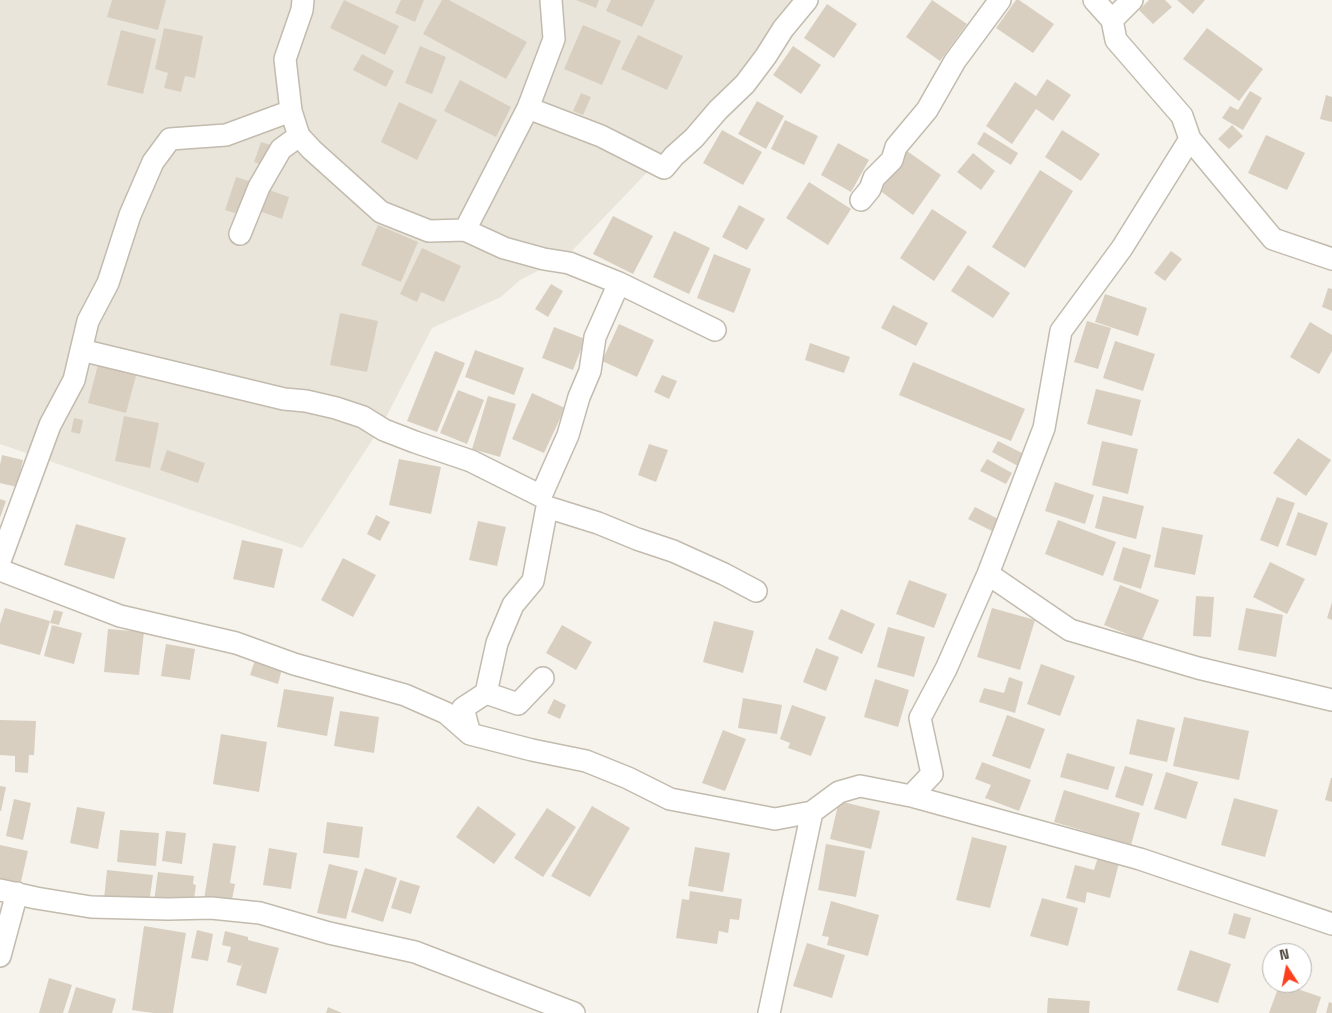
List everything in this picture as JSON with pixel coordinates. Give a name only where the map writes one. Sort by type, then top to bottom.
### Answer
[{"type":"street","points":[[303,0],[302,10],[285,59],[291,112],[299,136],[381,212],[429,232],[465,230],[504,248],[544,259],[569,263],[619,283],[715,330]]},
{"type":"street","points":[[465,230],[528,108],[554,39],[551,0]]},
{"type":"street","points":[[528,108],[601,136],[664,168],[745,84],[783,29],[807,0]]},
{"type":"street","points":[[861,200],[870,190],[874,178],[892,160],[896,147],[927,110],[956,61],[1000,0]]},
{"type":"street","points":[[1094,0],[1112,20],[1116,40],[1182,116],[1190,139],[1273,239],[1332,259]]},
{"type":"street","points":[[1112,20],[1132,0]]},
{"type":"street","points":[[0,561],[50,425],[74,380],[88,321],[108,283],[138,197],[153,162],[170,139],[226,135],[291,112]]},
{"type":"street","points":[[240,234],[259,187],[282,148],[299,136]]},
{"type":"street","points":[[911,796],[932,774],[920,718],[946,669],[988,574],[1044,428],[1061,331],[1122,248],[1190,139]]},
{"type":"street","points":[[470,734],[463,708],[486,693],[497,643],[506,620],[513,605],[533,581],[544,502],[568,435],[578,397],[590,371],[595,337],[619,283]]},
{"type":"street","points":[[81,350],[284,399],[306,401],[336,408],[363,417],[384,430],[471,461],[544,502],[672,551],[724,574],[756,591]]},
{"type":"street","points":[[0,570],[120,616],[236,643],[294,664],[404,695],[446,713],[470,734],[532,750],[586,761],[628,778],[670,799],[775,819],[812,812],[839,792],[860,786],[911,796],[1140,859],[1332,924]]},
{"type":"street","points":[[988,574],[1070,630],[1198,668],[1332,700]]},
{"type":"street","points":[[486,693],[518,704],[542,678]]},
{"type":"street","points":[[770,1013],[812,812]]},
{"type":"street","points":[[0,956],[8,892],[91,907],[211,908],[260,913],[329,934],[415,952],[574,1013]]},
{"type":"shaded area","points":[[0,0],[812,0],[567,256],[520,280],[501,297],[432,328],[382,425],[302,548],[0,444]]},
{"type":"building","points":[[112,0],[166,0],[158,30],[107,17]]},
{"type":"building","points":[[344,0],[399,26],[385,55],[330,28]]},
{"type":"building","points":[[401,0],[424,0],[415,22],[395,13]]},
{"type":"building","points":[[442,0],[449,0],[527,42],[506,79],[423,34]]},
{"type":"building","points":[[576,0],[599,0],[596,8]]},
{"type":"building","points":[[611,0],[655,0],[642,27],[606,11]]},
{"type":"building","points":[[932,0],[967,24],[940,61],[906,37]]},
{"type":"building","points":[[1016,0],[1019,0],[1054,24],[1033,53],[996,28]]},
{"type":"building","points":[[1149,0],[1165,0],[1172,7],[1153,24],[1139,10]]},
{"type":"building","points":[[1177,0],[1205,0],[1193,14]]},
{"type":"building","points":[[827,4],[857,24],[834,58],[804,38]]},
{"type":"building","points":[[583,25],[621,41],[602,85],[564,69]]},
{"type":"building","points":[[164,28],[203,36],[195,78],[185,76],[181,92],[164,88],[168,73],[155,69]]},
{"type":"building","points":[[1207,28],[1263,69],[1239,101],[1183,59]]},
{"type":"building","points":[[121,30],[156,39],[143,94],[107,85]]},
{"type":"building","points":[[638,35],[683,56],[667,90],[621,69]]},
{"type":"building","points":[[420,46],[446,57],[432,94],[405,83]]},
{"type":"building","points":[[793,46],[821,65],[801,94],[773,75]]},
{"type":"building","points":[[362,54],[394,71],[386,87],[353,70]]},
{"type":"building","points":[[1047,79],[1071,95],[1053,121],[1036,109],[1012,144],[986,126],[1015,82],[1036,96]]},
{"type":"building","points":[[460,80],[511,107],[496,137],[444,111]]},
{"type":"building","points":[[1250,91],[1262,98],[1243,130],[1222,118],[1230,106],[1238,110]]},
{"type":"building","points":[[581,93],[591,97],[583,115],[573,111]]},
{"type":"building","points":[[1326,95],[1332,97],[1332,122],[1320,119]]},
{"type":"building","points":[[757,101],[784,116],[766,149],[738,134]]},
{"type":"building","points":[[399,102],[437,120],[417,160],[381,142]]},
{"type":"building","points":[[785,120],[818,136],[804,165],[771,149]]},
{"type":"building","points":[[1232,125],[1243,136],[1229,149],[1218,139]]},
{"type":"building","points":[[722,130],[762,152],[743,185],[703,163]]},
{"type":"building","points":[[1062,130],[1100,154],[1081,181],[1045,157]]},
{"type":"building","points":[[984,132],[1018,153],[1011,165],[977,144]]},
{"type":"building","points":[[1266,135],[1305,153],[1287,190],[1248,173]]},
{"type":"building","points":[[261,142],[277,147],[270,168],[254,162]]},
{"type":"building","points":[[838,143],[869,160],[851,192],[821,175]]},
{"type":"building","points":[[907,151],[941,175],[913,215],[879,190]]},
{"type":"building","points":[[973,153],[995,171],[981,190],[957,172]]},
{"type":"building","points":[[1040,170],[1073,191],[1025,268],[992,247]]},
{"type":"building","points":[[236,177],[255,183],[244,216],[225,210]]},
{"type":"building","points":[[809,182],[851,209],[828,245],[786,218]]},
{"type":"building","points":[[266,189],[289,197],[282,219],[259,211]]},
{"type":"building","points":[[739,205],[765,219],[747,250],[722,237]]},
{"type":"building","points":[[932,209],[967,232],[934,281],[900,258]]},
{"type":"building","points":[[613,216],[653,236],[633,274],[593,254]]},
{"type":"building","points":[[378,225],[418,242],[401,282],[361,265]]},
{"type":"building","points":[[674,231],[710,248],[689,294],[653,277]]},
{"type":"building","points":[[422,248],[461,266],[444,302],[421,292],[417,302],[400,294]]},
{"type":"building","points":[[1171,251],[1182,259],[1165,281],[1154,273]]},
{"type":"building","points":[[714,254],[751,269],[734,313],[697,298]]},
{"type":"building","points":[[968,265],[1010,293],[993,318],[951,291]]},
{"type":"building","points":[[551,284],[563,291],[548,317],[535,309]]},
{"type":"building","points":[[1328,288],[1332,289],[1332,311],[1322,307]]},
{"type":"building","points":[[1105,294],[1147,308],[1138,336],[1095,322]]},
{"type":"building","points":[[893,305],[928,323],[916,346],[881,328]]},
{"type":"building","points":[[340,313],[378,321],[367,372],[330,365]]},
{"type":"building","points":[[1087,321],[1111,328],[1098,369],[1074,362]]},
{"type":"building","points":[[1310,322],[1332,335],[1332,351],[1319,374],[1290,357]]},
{"type":"building","points":[[619,324],[654,340],[637,377],[602,361]]},
{"type":"building","points":[[554,327],[585,339],[573,370],[542,358]]},
{"type":"building","points":[[1115,341],[1155,354],[1143,391],[1103,378]]},
{"type":"building","points":[[810,343],[850,357],[844,373],[805,360]]},
{"type":"building","points":[[475,350],[524,368],[514,395],[465,377]]},
{"type":"building","points":[[435,351],[465,363],[437,432],[407,421]]},
{"type":"building","points":[[99,361],[137,372],[126,413],[88,403]]},
{"type":"building","points":[[913,362],[1025,409],[1011,441],[899,395]]},
{"type":"building","points":[[662,375],[677,381],[669,399],[654,392]]},
{"type":"building","points":[[1096,389],[1141,400],[1132,436],[1087,424]]},
{"type":"building","points":[[458,390],[484,400],[467,444],[440,433]]},
{"type":"building","points":[[532,393],[565,408],[544,453],[512,439]]},
{"type":"building","points":[[488,396],[516,404],[500,457],[472,449]]},
{"type":"building","points":[[124,416],[159,423],[150,468],[115,461]]},
{"type":"building","points":[[74,418],[83,420],[80,434],[71,432]]},
{"type":"building","points":[[1298,438],[1331,460],[1306,496],[1273,473]]},
{"type":"building","points":[[998,441],[1024,454],[1018,466],[992,452]]},
{"type":"building","points":[[1102,441],[1138,449],[1128,494],[1092,485]]},
{"type":"building","points":[[649,444],[668,450],[656,482],[638,475]]},
{"type":"building","points":[[167,450],[205,463],[198,483],[160,470]]},
{"type":"building","points":[[2,455],[23,460],[17,487],[0,483]]},
{"type":"building","points":[[399,459],[441,467],[431,514],[389,505]]},
{"type":"building","points":[[987,459],[1012,473],[1006,484],[980,471]]},
{"type":"building","points":[[1055,482],[1094,495],[1085,524],[1045,511]]},
{"type":"building","points":[[1103,496],[1144,506],[1136,539],[1095,528]]},
{"type":"building","points":[[1277,497],[1295,503],[1278,547],[1260,540]]},
{"type":"building","points":[[0,499],[6,501],[0,518]]},
{"type":"building","points":[[975,507],[1000,520],[994,532],[968,519]]},
{"type":"building","points":[[1298,512],[1328,523],[1316,556],[1286,545]]},
{"type":"building","points":[[376,515],[390,522],[380,541],[367,534]]},
{"type":"building","points":[[1058,520],[1116,542],[1103,576],[1045,554]]},
{"type":"building","points":[[478,521],[506,527],[497,566],[469,560]]},
{"type":"building","points":[[76,524],[126,538],[114,579],[64,565]]},
{"type":"building","points":[[1162,527],[1203,535],[1195,575],[1154,567]]},
{"type":"building","points":[[242,540],[283,549],[274,588],[233,579]]},
{"type":"building","points":[[1123,547],[1151,555],[1141,589],[1113,580]]},
{"type":"building","points":[[343,558],[376,575],[353,617],[321,600]]},
{"type":"building","points":[[1270,562],[1305,579],[1287,614],[1253,597]]},
{"type":"building","points":[[909,580],[947,594],[934,628],[896,614]]},
{"type":"building","points":[[1120,585],[1159,600],[1142,640],[1104,625]]},
{"type":"building","points":[[1196,596],[1214,597],[1211,637],[1193,636]]},
{"type":"building","points":[[1332,602],[1332,620],[1327,618]]},
{"type":"building","points":[[5,608],[50,621],[40,655],[0,644],[0,624]]},
{"type":"building","points":[[992,608],[1035,620],[1020,670],[977,657]]},
{"type":"building","points":[[1246,608],[1283,615],[1276,657],[1238,650]]},
{"type":"building","points":[[841,609],[875,624],[862,654],[828,639]]},
{"type":"building","points":[[54,610],[63,612],[59,625],[50,623]]},
{"type":"building","points":[[714,621],[754,631],[743,673],[703,662]]},
{"type":"building","points":[[52,625],[82,633],[74,664],[44,656]]},
{"type":"building","points":[[562,625],[592,642],[576,670],[546,653]]},
{"type":"building","points":[[888,627],[925,637],[914,677],[877,667]]},
{"type":"building","points":[[108,629],[144,632],[139,675],[104,672]]},
{"type":"building","points":[[166,644],[195,649],[190,680],[161,676]]},
{"type":"building","points":[[816,648],[839,657],[826,691],[803,682]]},
{"type":"building","points":[[256,657],[283,665],[278,684],[250,675]]},
{"type":"building","points":[[1041,664],[1075,676],[1060,716],[1027,704]]},
{"type":"building","points":[[1009,677],[1023,682],[1015,713],[979,702],[984,688],[1004,693]]},
{"type":"building","points":[[875,679],[909,690],[898,727],[864,717]]},
{"type":"building","points":[[284,689],[334,697],[327,736],[277,727]]},
{"type":"building","points":[[743,698],[782,705],[777,734],[738,728]]},
{"type":"building","points":[[554,699],[566,705],[560,719],[547,713]]},
{"type":"building","points":[[792,705],[826,717],[811,756],[788,748],[790,743],[780,739]]},
{"type":"building","points":[[340,711],[379,717],[374,753],[334,746]]},
{"type":"building","points":[[1007,715],[1045,729],[1030,769],[992,756]]},
{"type":"building","points":[[1184,717],[1249,731],[1239,780],[1173,766]]},
{"type":"building","points":[[1137,719],[1175,728],[1167,762],[1129,754]]},
{"type":"building","points":[[0,720],[36,721],[34,755],[29,755],[28,773],[15,772],[15,756],[0,755]]},
{"type":"building","points":[[723,730],[746,739],[725,791],[702,783]]},
{"type":"building","points":[[221,734],[267,742],[259,792],[213,784]]},
{"type":"building","points":[[1067,753],[1115,767],[1108,790],[1060,777]]},
{"type":"building","points":[[982,762],[1031,780],[1019,811],[985,798],[991,785],[975,779]]},
{"type":"building","points":[[1125,766],[1153,774],[1143,806],[1115,797]]},
{"type":"building","points":[[1166,772],[1198,782],[1186,819],[1154,809]]},
{"type":"building","points":[[1332,778],[1332,802],[1325,800]]},
{"type":"building","points":[[0,786],[6,787],[1,811],[0,811]]},
{"type":"building","points":[[1064,790],[1140,813],[1131,845],[1054,822]]},
{"type":"building","points":[[1234,798],[1278,810],[1265,857],[1221,845]]},
{"type":"building","points":[[14,799],[31,803],[23,840],[6,836]]},
{"type":"building","points":[[839,801],[880,811],[871,849],[830,839]]},
{"type":"building","points":[[478,806],[516,834],[494,864],[456,837]]},
{"type":"building","points":[[592,806],[630,828],[590,897],[551,876]]},
{"type":"building","points":[[77,807],[105,812],[98,849],[70,843]]},
{"type":"building","points":[[547,808],[576,827],[543,877],[514,858]]},
{"type":"building","points":[[327,822],[363,827],[359,858],[323,853]]},
{"type":"building","points":[[120,830],[159,833],[156,866],[117,862]]},
{"type":"building","points":[[166,831],[186,833],[182,864],[162,861]]},
{"type":"building","points":[[972,837],[1007,846],[990,908],[956,900]]},
{"type":"building","points":[[213,843],[236,846],[230,883],[235,884],[230,910],[203,906]]},
{"type":"building","points":[[826,844],[865,851],[856,897],[818,890]]},
{"type":"building","points":[[0,845],[28,851],[20,886],[0,882]]},
{"type":"building","points":[[695,847],[730,853],[723,892],[688,886]]},
{"type":"building","points":[[269,848],[297,853],[291,889],[263,885]]},
{"type":"building","points":[[1098,857],[1119,863],[1110,898],[1087,892],[1085,903],[1066,898],[1075,865],[1094,870]]},
{"type":"building","points":[[329,864],[358,871],[346,919],[317,913]]},
{"type":"building","points":[[365,868],[397,878],[383,922],[351,912]]},
{"type":"building","points":[[107,870],[153,875],[149,904],[104,899]]},
{"type":"building","points":[[158,872],[194,876],[193,884],[196,885],[193,906],[154,901]]},
{"type":"building","points":[[400,880],[420,886],[411,914],[391,908]]},
{"type":"building","points":[[690,891],[742,899],[739,920],[730,919],[728,933],[719,931],[717,944],[676,938],[682,899],[689,900]]},
{"type":"building","points":[[1042,898],[1078,908],[1068,946],[1030,936]]},
{"type":"building","points":[[831,901],[879,915],[868,956],[827,945],[829,937],[822,936]]},
{"type":"building","points":[[1234,913],[1251,918],[1245,939],[1228,934]]},
{"type":"building","points":[[144,926],[186,933],[173,1013],[132,1010]]},
{"type":"building","points":[[197,930],[213,934],[208,961],[191,958]]},
{"type":"building","points":[[225,931],[248,937],[248,940],[279,948],[266,994],[236,985],[243,961],[241,966],[227,962],[231,947],[222,945]]},
{"type":"building","points":[[807,943],[845,955],[832,998],[793,986]]},
{"type":"building","points":[[1190,950],[1231,964],[1218,1003],[1177,990]]},
{"type":"building","points":[[49,978],[72,985],[63,1013],[39,1013]]},
{"type":"building","points":[[76,987],[116,999],[112,1013],[68,1013]]},
{"type":"building","points":[[1276,993],[1309,993],[1321,997],[1316,1013],[1269,1013]]},
{"type":"building","points":[[1048,998],[1090,1001],[1089,1013],[1047,1013]]},
{"type":"building","points":[[1329,1002],[1332,1003],[1332,1013],[1326,1013]]},
{"type":"building","points":[[328,1007],[342,1013],[326,1013]]}]
